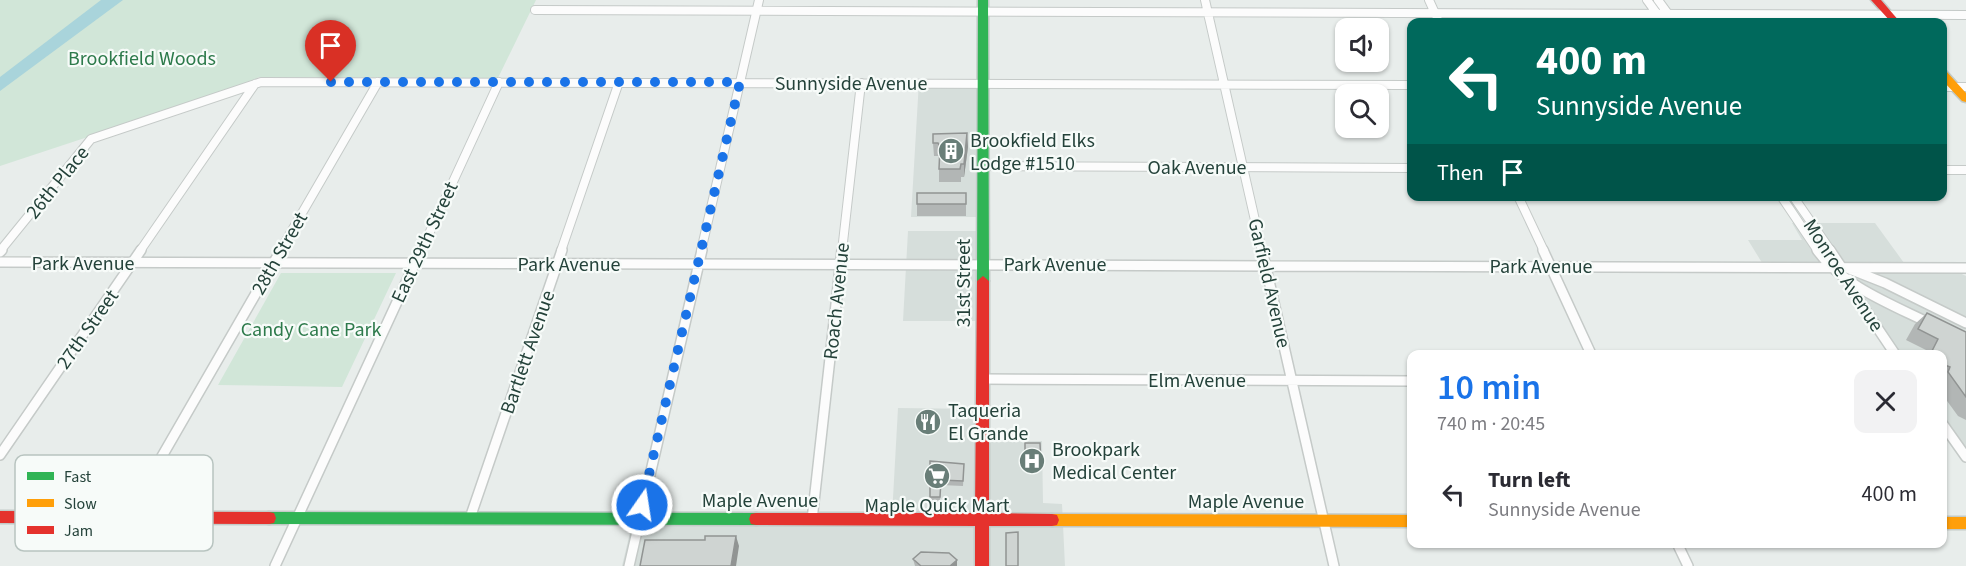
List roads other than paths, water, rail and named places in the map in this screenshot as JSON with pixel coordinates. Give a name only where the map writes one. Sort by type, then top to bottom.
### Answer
[{"type":"street","points":[[628,566],[759,0]]},
{"type":"street","name":"Garfield Avenue","points":[[1205,0],[1334,566]]},
{"type":"street","points":[[1429,0],[1437,18]]},
{"type":"street","points":[[1647,0],[1660,18]]},
{"type":"street","points":[[1658,0],[1671,18]]},
{"type":"street","points":[[1876,0],[1892,18]]},
{"type":"street","points":[[535,10],[756,11],[983,6],[1208,12],[1668,14],[1848,18]]},
{"type":"street","name":"31st Street","points":[[982,566],[983,6]]},
{"type":"street","points":[[1911,18],[1966,15]]},
{"type":"street","points":[[1947,77],[1961,87],[1966,99]]},
{"type":"street","name":"28th Street","points":[[163,455],[378,82]]},
{"type":"street","name":"East 29th Street","points":[[275,566],[499,82]]},
{"type":"street","name":"Bartlett Avenue","points":[[470,518],[619,82]]},
{"type":"street","name":"Sunnyside Avenue","points":[[91,139],[255,84],[740,82],[1407,85]]},
{"type":"street","name":"Roach Avenue","points":[[812,520],[861,83]]},
{"type":"street","name":"27th Street","points":[[0,454],[255,84]]},
{"type":"street","name":"26th Place","points":[[0,252],[91,139]]},
{"type":"street","name":"Oak Avenue","points":[[983,166],[1407,168]]},
{"type":"street","points":[[1947,170],[1966,170]]},
{"type":"street","points":[[1520,201],[1589,350]]},
{"type":"street","name":"Monroe Avenue","points":[[1784,201],[1828,266]]},
{"type":"street","name":"Monroe Avenue","points":[[1796,201],[1841,266],[1858,299],[1892,350]]},
{"type":"street","name":"Park Avenue","points":[[0,262],[1966,268]]},
{"type":"street","points":[[1828,266],[1849,280],[1935,326]]},
{"type":"street","points":[[1841,266],[1885,283],[1966,323]]},
{"type":"street","name":"Elm Avenue","points":[[983,379],[1407,381]]},
{"type":"street","points":[[1947,430],[1966,457]]},
{"type":"street","name":"Maple Avenue","points":[[213,518],[1407,521]]},
{"type":"street","points":[[1947,523],[1966,523]]},
{"type":"street","points":[[1679,548],[1688,566]]},
{"type":"water","points":[[101,0],[123,0],[0,91],[0,77]]},
{"type":"place","name":"Brookfield Elks Lodge #1510","points":[[951,151]]},
{"type":"place","name":"Taqueria El Grande","points":[[928,422]]},
{"type":"place","name":"Brookpark Medical Center","points":[[1032,461]]},
{"type":"place","name":"Maple Quick Mart","points":[[937,476]]},
{"type":"park label","name":"Brookfield Woods","points":[[142,58]]},
{"type":"park label","name":"Candy Cane Park","points":[[311,329]]}]
